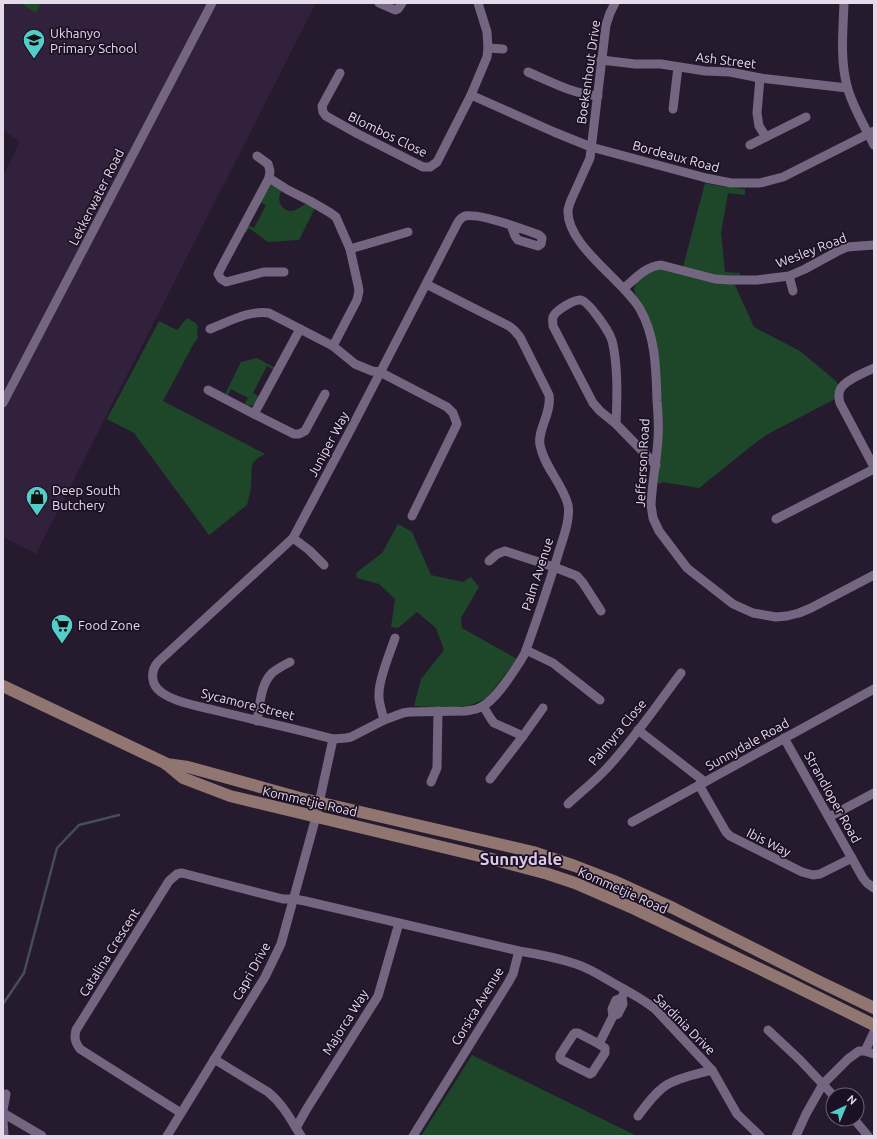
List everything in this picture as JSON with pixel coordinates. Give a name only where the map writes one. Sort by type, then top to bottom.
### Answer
[{"type":"main road","name":"Kommetjie Road","points":[[3,686],[165,763],[183,778],[230,796],[548,874],[575,883],[642,913],[874,1025]]},
{"type":"main road","name":"Kommetjie Road","points":[[165,763],[188,767],[228,779],[319,802],[533,852],[575,866],[614,881],[673,908],[874,1008]]},
{"type":"street","name":"Lekkerwater Road","points":[[3,403],[212,3]]},
{"type":"street","points":[[379,3],[395,10],[402,3]]},
{"type":"street","points":[[478,3],[487,32],[488,48],[503,50]]},
{"type":"street","name":"Boekenhout Drive","points":[[591,147],[606,25],[615,3]]},
{"type":"street","points":[[844,3],[843,58],[847,88],[857,111],[871,133],[874,145]]},
{"type":"street","name":"Blombos Close","points":[[340,73],[323,103],[322,109],[326,116],[412,162],[425,167],[437,162],[471,95],[487,57],[488,48]]},
{"type":"street","name":"Ash Street","points":[[601,60],[635,64],[662,64],[706,71],[730,72],[760,78],[847,88]]},
{"type":"street","points":[[673,109],[678,67]]},
{"type":"street","points":[[528,72],[577,92],[598,96]]},
{"type":"street","points":[[760,78],[757,113],[760,126],[766,137]]},
{"type":"street","name":"Bordeaux Road","points":[[471,95],[591,147],[706,178],[731,183],[754,184],[783,177],[871,133]]},
{"type":"street","points":[[750,145],[806,117]]},
{"type":"street","name":"Jefferson Road","points":[[591,147],[590,158],[569,204],[568,210],[570,221],[574,230],[585,248],[598,264],[624,288],[634,301],[642,314],[648,330],[653,348],[656,371],[659,436],[651,505],[653,518],[659,531],[690,571],[733,604],[761,615],[787,616],[811,608],[874,575]]},
{"type":"street","points":[[257,156],[268,164],[270,171],[269,178],[218,274],[221,279],[226,282],[264,272],[284,272]]},
{"type":"street","points":[[269,178],[336,217],[350,249],[358,285],[357,300],[333,346]]},
{"type":"street","name":"Juniper Way","points":[[159,690],[155,685],[153,678],[154,667],[158,662],[293,538],[456,225],[466,216],[478,217],[511,225]]},
{"type":"street","points":[[350,249],[408,232]]},
{"type":"street","name":"Wesley Road","points":[[624,288],[645,270],[661,265],[703,276],[730,280],[757,280],[789,276],[847,247],[874,245]]},
{"type":"street","points":[[789,276],[793,291]]},
{"type":"street","name":"Palm Avenue","points":[[426,284],[509,326],[514,330],[524,344],[548,391],[550,403],[540,438],[540,444],[546,461],[564,494],[569,513],[563,539],[526,650],[521,660],[501,688],[492,699],[483,706]]},
{"type":"street","points":[[616,424],[616,361],[611,338],[602,322],[587,303],[580,300],[575,300],[556,312],[552,318],[553,326],[593,403],[656,465]]},
{"type":"street","points":[[210,329],[243,316],[261,312],[270,314],[333,346],[356,364],[380,372],[444,405],[453,413],[456,424],[412,516]]},
{"type":"street","points":[[254,414],[300,329]]},
{"type":"street","points":[[776,519],[874,468],[840,403],[839,396],[840,390],[844,385],[874,368]]},
{"type":"street","points":[[208,390],[294,434],[299,434],[305,431],[324,394]]},
{"type":"street","points":[[293,538],[309,550],[324,565]]},
{"type":"street","points":[[489,561],[497,554],[505,551],[577,576],[601,611]]},
{"type":"street","points":[[384,720],[378,692],[395,638]]},
{"type":"street","points":[[526,650],[553,663],[600,700]]},
{"type":"street","points":[[257,721],[264,685],[274,672],[290,662]]},
{"type":"street","name":"Palmyra Close","points":[[568,804],[606,769],[638,730],[681,673]]},
{"type":"street","name":"Sunnydale Road","points":[[632,822],[874,688]]},
{"type":"street","name":"Sycamore Street","points":[[159,690],[166,695],[186,703],[334,739]]},
{"type":"street","points":[[319,802],[334,739],[346,738],[384,720],[403,713],[473,710],[483,706],[494,723],[523,736]]},
{"type":"street","points":[[490,779],[543,708]]},
{"type":"street","points":[[431,782],[437,768],[438,711]]},
{"type":"street","points":[[638,730],[702,783]]},
{"type":"street","name":"Strandloper Road","points":[[784,738],[852,858],[867,883],[874,888]]},
{"type":"street","name":"Ibis Way","points":[[702,783],[728,835],[788,866],[802,872],[815,875],[852,858]]},
{"type":"street","points":[[829,817],[874,793]]},
{"type":"street","name":"Capri Drive","points":[[167,1136],[266,977],[281,944],[319,802]]},
{"type":"street","name":"Catalina Crescent","points":[[182,1113],[80,1049],[75,1042],[74,1035],[76,1030],[169,881],[177,874],[182,873],[283,899],[294,899]]},
{"type":"street","points":[[294,899],[399,923]]},
{"type":"street","name":"Corsica Avenue","points":[[399,923],[519,951],[513,974],[508,983],[413,1136]]},
{"type":"street","name":"Majorca Way","points":[[299,1132],[306,1110],[378,996],[399,923]]},
{"type":"street","name":"Sardinia Drive","points":[[519,951],[576,964],[592,971],[623,994],[650,1005],[712,1070],[737,1114],[760,1136]]},
{"type":"street","points":[[599,1044],[613,1016],[618,1014],[623,1004],[623,994]]},
{"type":"street","points":[[768,1030],[826,1087]]},
{"type":"street","points":[[865,1051],[874,1032]]},
{"type":"street","points":[[578,1033],[599,1044],[605,1048],[605,1053],[590,1074],[560,1058],[575,1034],[578,1033]]},
{"type":"street","points":[[796,1136],[806,1114],[823,1084],[848,1059],[859,1051],[874,1054]]},
{"type":"street","points":[[214,1059],[268,1092],[275,1098],[299,1132]]},
{"type":"street","points":[[638,1116],[651,1099],[666,1085],[712,1070]]},
{"type":"street","points":[[6,1094],[3,1111],[42,1136]]},
{"type":"street","points":[[3,1119],[4,1136]]},
{"type":"street","points":[[861,1127],[868,1136]]},
{"type":"shaded area","points":[[3,3],[316,3],[36,554],[3,537],[3,176],[20,141],[3,131]]},
{"type":"green space","points":[[20,3],[41,3],[36,13]]},
{"type":"green space","points":[[705,183],[745,189],[745,195],[728,193],[721,233],[725,272],[740,273],[740,276],[716,275],[683,267]]},
{"type":"green space","points":[[272,185],[282,190],[279,201],[285,209],[292,211],[306,204],[315,208],[299,240],[268,242],[249,228],[246,233],[244,232],[248,225],[254,228],[266,205],[259,202],[267,186]]},
{"type":"green space","points":[[663,269],[734,283],[754,327],[800,351],[838,384],[835,399],[768,434],[699,488],[662,482],[661,484],[657,483],[662,447],[661,393],[634,289],[636,282],[651,271]]},
{"type":"green space","points":[[187,318],[196,323],[198,327],[198,338],[163,401],[265,454],[253,463],[251,488],[247,505],[209,535],[134,433],[107,419],[159,321],[177,330]]},
{"type":"green space","points":[[257,358],[275,368],[274,370],[267,366],[253,393],[260,397],[254,405],[244,405],[248,398],[231,389],[228,395],[226,395],[226,392],[241,362]]},
{"type":"green space","points":[[398,524],[412,532],[431,575],[463,582],[471,577],[479,587],[461,618],[462,628],[517,659],[487,698],[471,705],[450,708],[414,706],[421,679],[444,650],[436,628],[417,612],[398,628],[391,627],[395,599],[379,584],[357,578],[356,573],[382,553]]},
{"type":"green space","points":[[472,1055],[637,1136],[421,1136]]},
{"type":"waterway","points":[[3,1004],[24,973],[57,848],[79,825],[119,815]]},
{"type":"place","name":"Ukhanyo Primary School","points":[[34,60]]},
{"type":"place","name":"Deep South Butchery","points":[[37,516]]},
{"type":"place","name":"Food Zone","points":[[62,644]]},
{"type":"district","name":"Sunnydale","points":[[521,859]]}]
